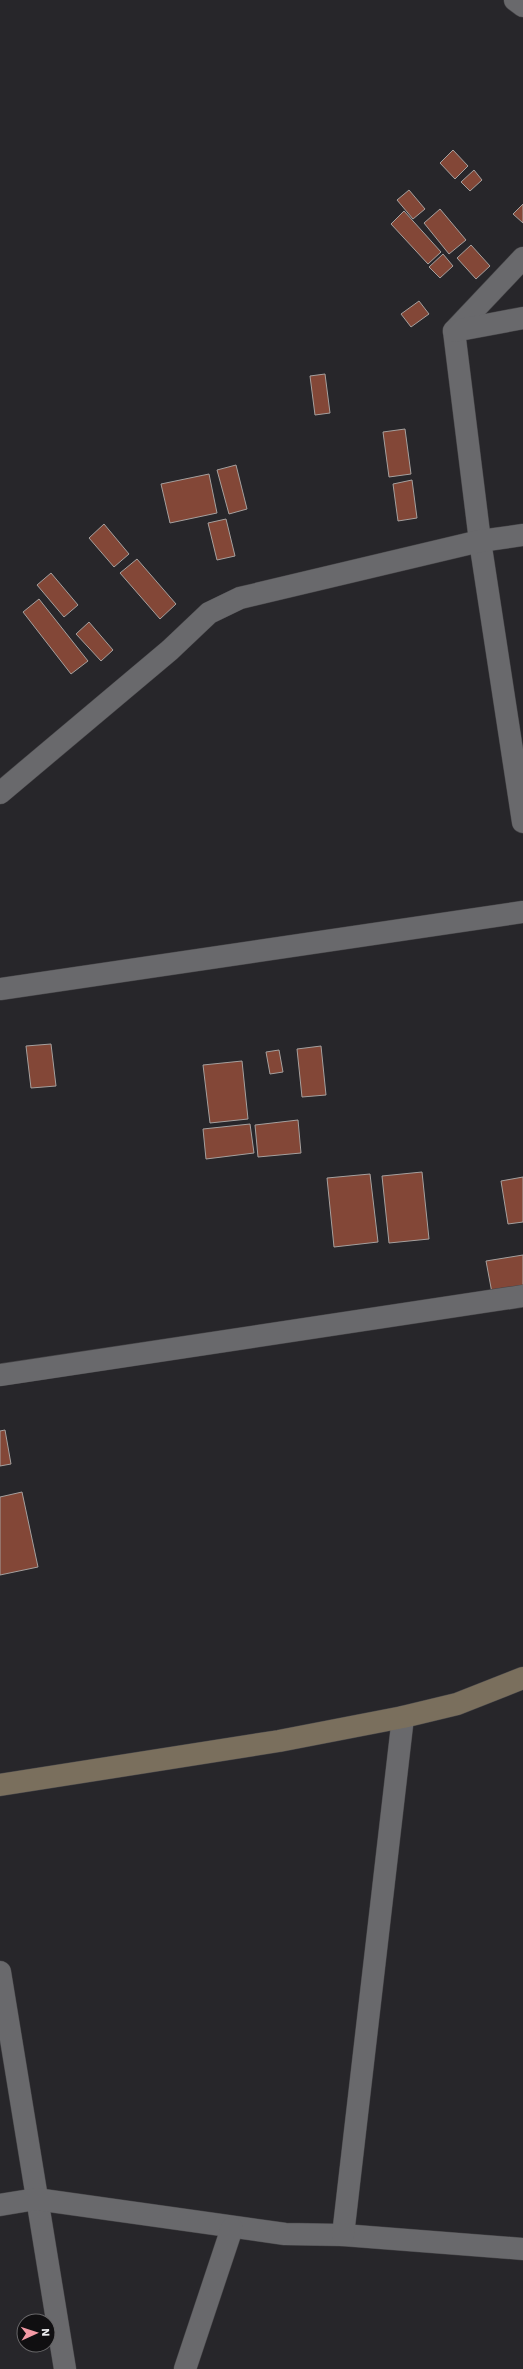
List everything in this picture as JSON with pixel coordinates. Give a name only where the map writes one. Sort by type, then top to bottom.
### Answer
[{"type":"street","points":[[515,0],[523,6]]},
{"type":"street","points":[[454,331],[523,258]]},
{"type":"street","points":[[454,331],[523,318]]},
{"type":"street","points":[[454,331],[480,541],[523,822]]},
{"type":"street","points":[[0,793],[170,650],[209,613],[240,598],[480,541],[523,535]]},
{"type":"street","points":[[0,989],[523,912]]},
{"type":"street","points":[[0,1375],[523,1296]]},
{"type":"street","points":[[0,1785],[279,1741],[403,1717],[457,1704],[523,1678]]},
{"type":"street","points":[[343,2235],[403,1717]]},
{"type":"street","points":[[0,1972],[65,2369]]},
{"type":"street","points":[[0,2205],[36,2199],[232,2228],[285,2234],[343,2235],[523,2249]]},
{"type":"street","points":[[185,2369],[232,2228]]},
{"type":"building","points":[[453,150],[468,166],[455,179],[440,163]]},
{"type":"building","points":[[474,170],[482,180],[470,191],[461,182]]},
{"type":"building","points":[[409,190],[425,209],[413,219],[397,200]]},
{"type":"building","points":[[523,204],[523,223],[513,214]]},
{"type":"building","points":[[440,209],[466,240],[449,254],[424,223]]},
{"type":"building","points":[[404,211],[441,252],[428,264],[391,224]]},
{"type":"building","points":[[471,245],[490,266],[476,279],[457,258]]},
{"type":"building","points":[[443,254],[453,266],[440,278],[429,267]]},
{"type":"building","points":[[419,301],[429,314],[411,327],[401,314]]},
{"type":"building","points":[[325,374],[330,413],[315,415],[310,376]]},
{"type":"building","points":[[405,429],[411,474],[389,477],[383,432]]},
{"type":"building","points":[[236,465],[247,509],[229,514],[217,470]]},
{"type":"building","points":[[209,474],[217,513],[170,523],[161,484]]},
{"type":"building","points":[[412,480],[417,518],[398,521],[393,484]]},
{"type":"building","points":[[226,519],[235,556],[217,560],[208,523]]},
{"type":"building","points":[[104,524],[129,554],[114,567],[89,538]]},
{"type":"building","points":[[137,559],[176,604],[160,619],[120,573]]},
{"type":"building","points":[[51,573],[78,605],[64,617],[37,585]]},
{"type":"building","points":[[39,599],[88,661],[71,674],[23,612]]},
{"type":"building","points":[[89,622],[113,650],[101,661],[76,634]]},
{"type":"building","points":[[51,1044],[56,1086],[31,1088],[26,1046]]},
{"type":"building","points":[[321,1046],[326,1095],[302,1097],[297,1049]]},
{"type":"building","points":[[279,1050],[283,1072],[270,1074],[266,1052]]},
{"type":"building","points":[[242,1061],[248,1119],[210,1123],[203,1065]]},
{"type":"building","points":[[298,1120],[301,1153],[258,1157],[255,1125]]},
{"type":"building","points":[[250,1124],[254,1153],[206,1159],[203,1129]]},
{"type":"building","points":[[422,1172],[429,1239],[389,1243],[382,1176]]},
{"type":"building","points":[[370,1174],[378,1242],[334,1247],[327,1178]]},
{"type":"building","points":[[523,1177],[523,1222],[508,1224],[501,1181]]},
{"type":"building","points":[[523,1255],[523,1289],[492,1293],[486,1261]]},
{"type":"building","points":[[5,1430],[11,1464],[0,1466],[0,1431]]},
{"type":"building","points":[[22,1492],[38,1567],[0,1575],[0,1497]]}]
